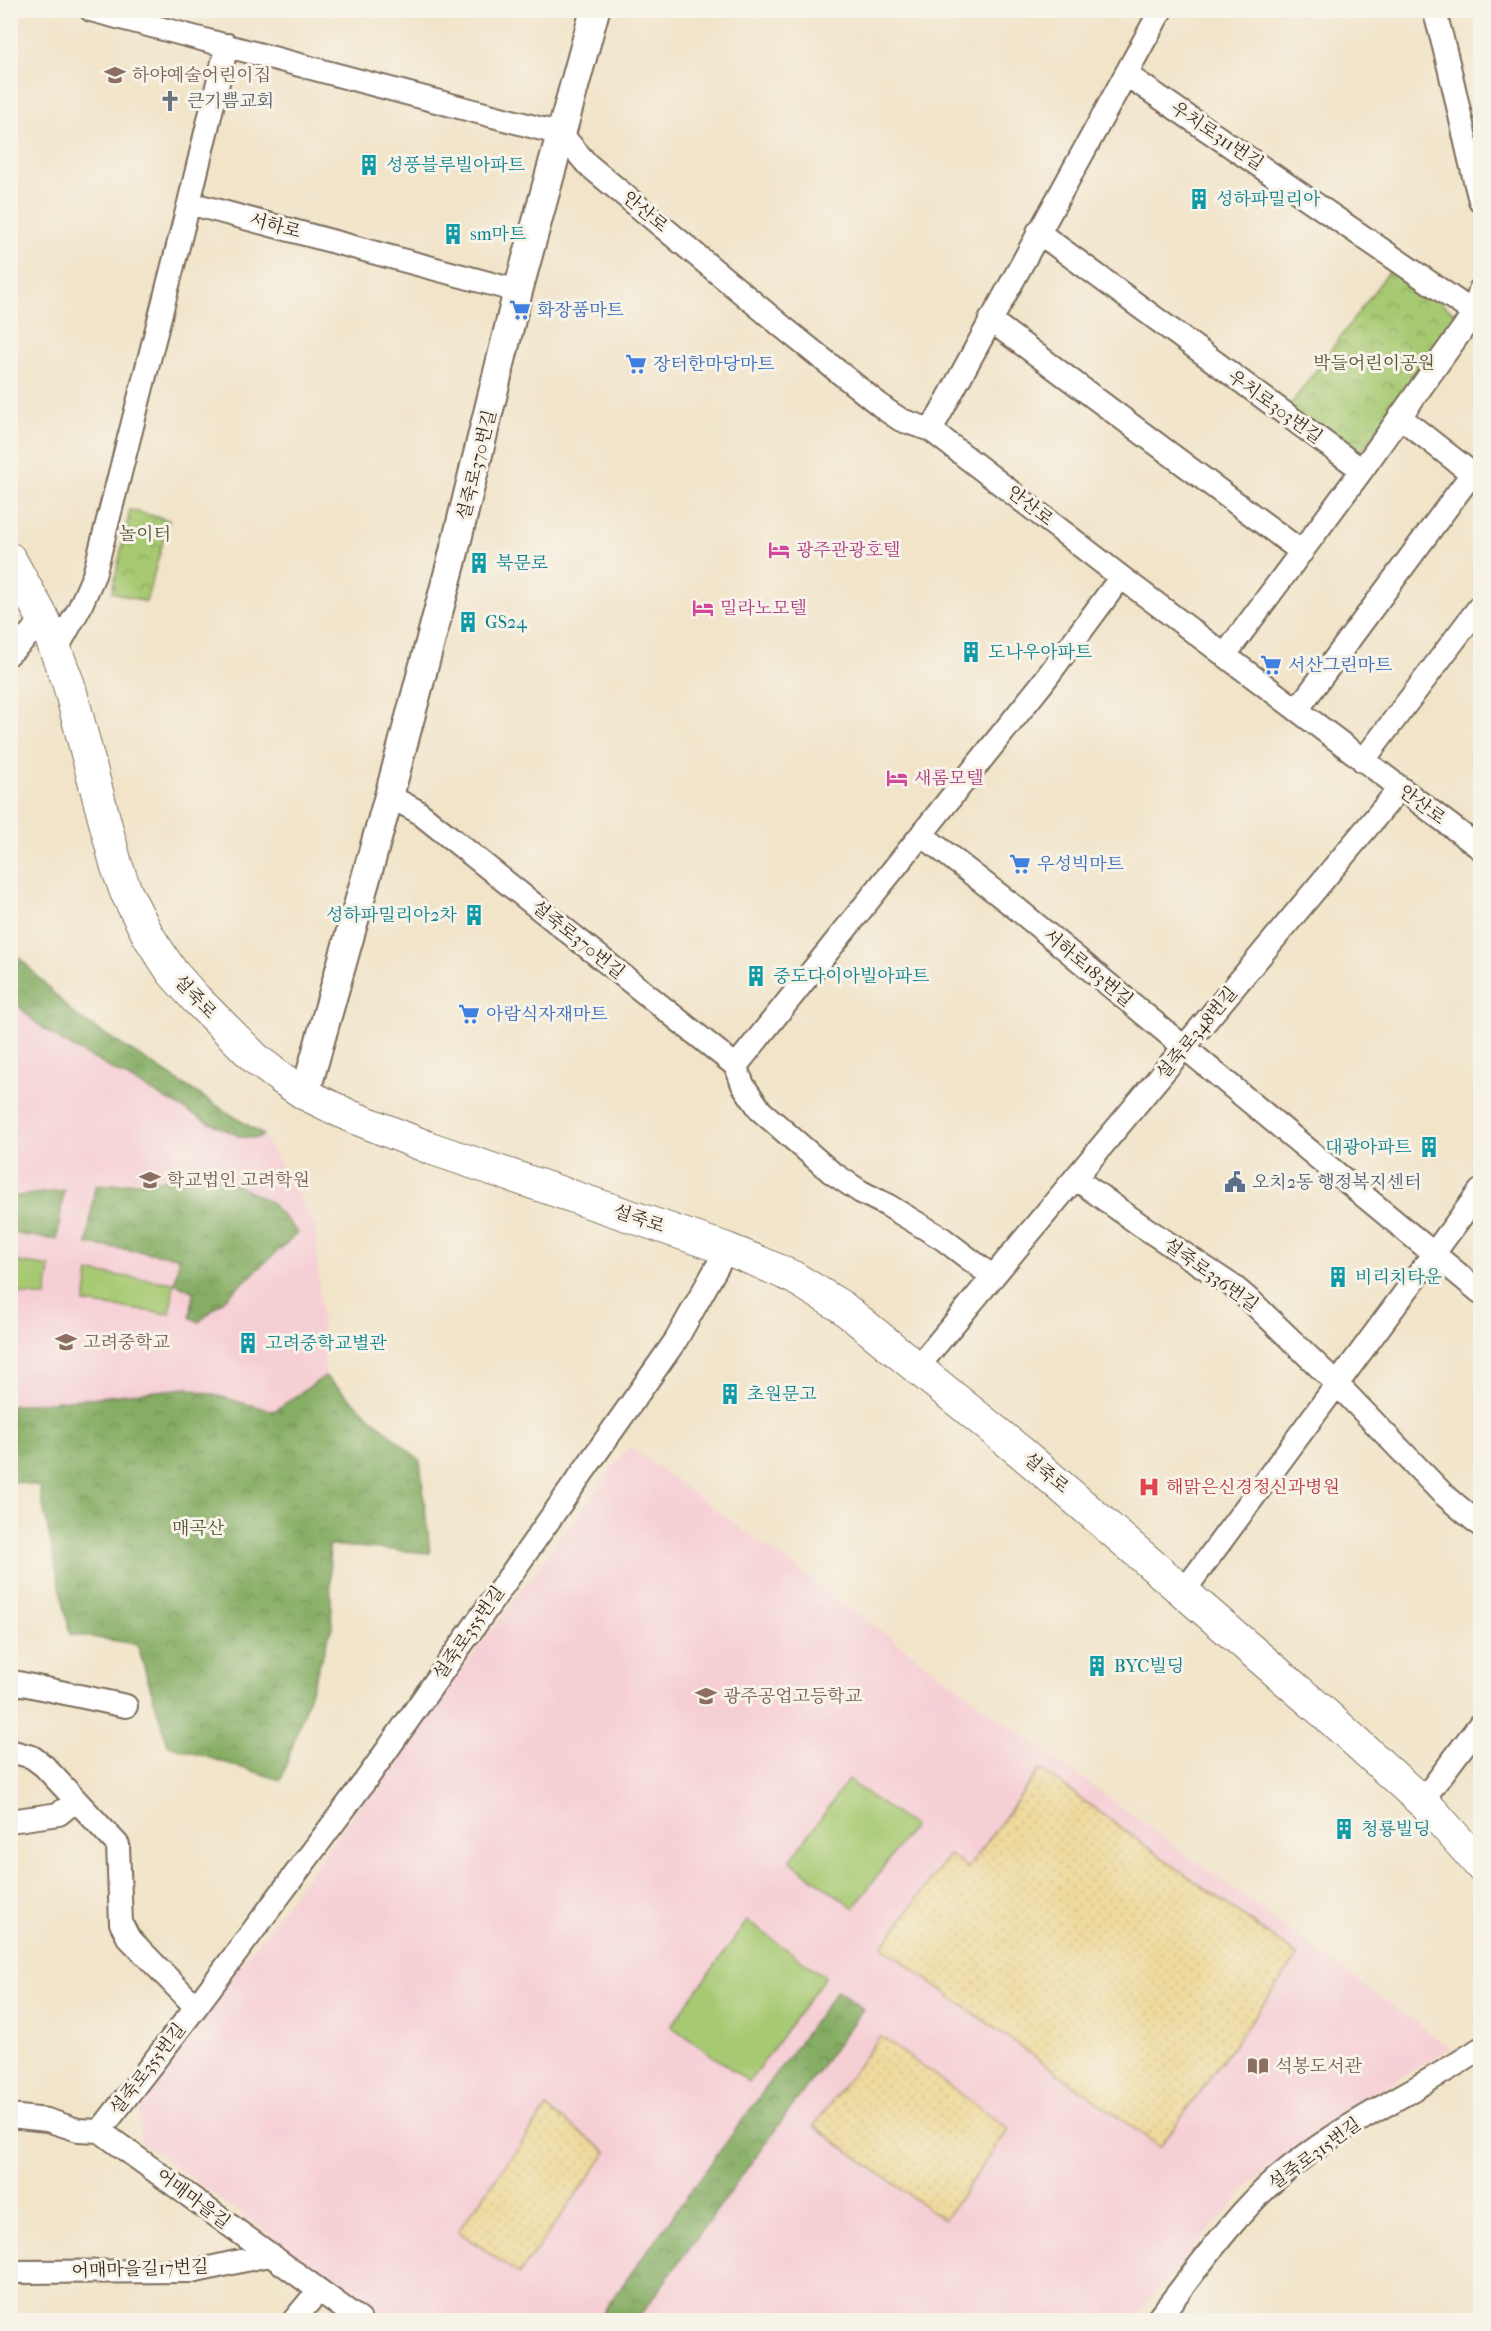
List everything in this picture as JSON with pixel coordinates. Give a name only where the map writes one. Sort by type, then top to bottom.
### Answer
[{"type":"main road","name":"설죽로","points":[[10,559],[44,620],[69,685],[116,864],[126,892],[149,937],[172,972],[257,1060],[304,1094],[350,1116],[430,1148],[727,1249],[793,1277],[842,1307],[1022,1452],[1184,1591],[1422,1801],[1480,1865]]},
{"type":"street","points":[[92,10],[561,134]]},
{"type":"street","name":"설죽로370번길","points":[[304,1094],[389,796],[478,463],[518,291],[595,10]]},
{"type":"street","points":[[931,430],[1161,10]]},
{"type":"street","points":[[1434,10],[1444,43],[1480,200]]},
{"type":"street","points":[[56,650],[79,609],[94,575],[227,45]]},
{"type":"street","name":"우치로311번길","points":[[1127,75],[1477,315]]},
{"type":"street","name":"안산로","points":[[561,134],[587,164],[886,410],[901,420],[931,430],[1121,577],[1480,848]]},
{"type":"street","name":"서하로","points":[[189,203],[518,291]]},
{"type":"street","name":"우치로303번길","points":[[1038,232],[1362,470]]},
{"type":"street","points":[[1225,655],[1477,315],[1480,290]]},
{"type":"street","points":[[990,320],[1302,552]]},
{"type":"street","points":[[1297,710],[1471,475],[1400,417]]},
{"type":"street","points":[[993,1277],[943,1239],[831,1172],[761,1111],[743,1085],[736,1066],[1041,686],[1121,577]]},
{"type":"street","points":[[1363,761],[1480,606]]},
{"type":"street","points":[[10,653],[44,620]]},
{"type":"street","name":"설죽로348번길","points":[[917,1368],[1400,788]]},
{"type":"street","name":"설죽로370번길","points":[[389,796],[417,811],[736,1066]]},
{"type":"street","name":"서하로183번길","points":[[922,835],[1016,908],[1480,1292]]},
{"type":"street","name":"설죽로336번길","points":[[1075,1178],[1234,1287],[1337,1384],[1442,1493],[1480,1525]]},
{"type":"street","points":[[1184,1591],[1480,1191]]},
{"type":"street","name":"설죽로355번길","points":[[100,2131],[368,1777],[676,1340],[727,1249]]},
{"type":"street","points":[[10,1689],[18,1683],[126,1706]]},
{"type":"street","points":[[1422,1801],[1480,1724]]},
{"type":"street","name":"설죽로355번길","points":[[10,1751],[32,1757],[44,1766],[118,1845],[122,1923],[128,1937],[196,2007]]},
{"type":"street","points":[[10,1821],[59,1814],[76,1800]]},
{"type":"street","name":"설죽로315번길","points":[[1157,2320],[1242,2214],[1278,2178],[1360,2120],[1480,2049]]},
{"type":"street","name":"어매마을길","points":[[10,2116],[47,2120],[78,2130],[100,2131],[360,2320]]},
{"type":"street","name":"어매마을길17번길","points":[[10,2272],[196,2271],[268,2255]]},
{"type":"street","points":[[294,2320],[318,2291]]},
{"type":"shaded area","name":"학교법인 고려학원","points":[[10,948],[76,1016],[263,1135],[315,1225],[325,1376],[274,1411],[187,1388],[11,1406]]},
{"type":"shaded area","name":"광주공업고등학교","points":[[629,1446],[1451,2048],[1339,2113],[1254,2179],[1134,2320],[389,2320],[140,2142],[139,2100]]},
{"type":"green space","name":"박들어린이공원","points":[[1392,267],[1460,317],[1356,459],[1288,408]]},
{"type":"green space","name":"놀이터","points":[[130,510],[169,520],[146,602],[112,592]]},
{"type":"green space","points":[[10,948],[76,1016],[263,1135],[257,1138],[241,1137],[206,1121],[63,1042],[35,1022],[11,998]]},
{"type":"green space","points":[[216,1175],[269,1201],[298,1233],[199,1322],[190,1317],[194,1292],[175,1283],[179,1257],[87,1244],[95,1186]]},
{"type":"green space","points":[[64,1190],[57,1240],[11,1233],[11,1197]]},
{"type":"green space","points":[[11,1261],[50,1267],[46,1297],[11,1293]]},
{"type":"green space","points":[[89,1272],[174,1283],[170,1314],[85,1303]]},
{"type":"green space","name":"매곡산","points":[[325,1376],[420,1461],[430,1553],[329,1545],[332,1627],[281,1780],[168,1745],[137,1644],[70,1634],[39,1486],[11,1481],[11,1406],[187,1388],[274,1411]]},
{"type":"green space","points":[[848,1780],[913,1826],[854,1908],[790,1861]]},
{"type":"green space","points":[[747,1921],[825,1977],[749,2082],[671,2026]]},
{"type":"green space","points":[[837,1990],[863,2009],[637,2320],[597,2320]]},
{"type":"sand","points":[[1040,1769],[1298,1956],[1160,2147],[882,1947],[949,1855],[968,1868]]},
{"type":"sand","points":[[880,2036],[1009,2129],[944,2220],[814,2126]]},
{"type":"sand","points":[[547,2108],[607,2152],[519,2274],[458,2231]]},
{"type":"place","name":"하야예술어린이집","points":[[115,75]]},
{"type":"place","name":"큰기쁨교회","points":[[170,101]]},
{"type":"place","name":"성풍블루빌아파트","points":[[369,165]]},
{"type":"place","name":"성하파밀리아","points":[[1199,199]]},
{"type":"place","name":"sm마트","points":[[453,234]]},
{"type":"place","name":"화장품마트","points":[[520,310]]},
{"type":"place","name":"장터한마당마트","points":[[636,364]]},
{"type":"place","name":"광주관광호텔","points":[[779,550]]},
{"type":"place","name":"북문로","points":[[479,563]]},
{"type":"place","name":"밀라노모텔","points":[[703,608]]},
{"type":"place","name":"GS24","points":[[468,622]]},
{"type":"place","name":"도나우아파트","points":[[971,652]]},
{"type":"place","name":"서산그린마트","points":[[1271,665]]},
{"type":"place","name":"새롬모텔","points":[[897,778]]},
{"type":"place","name":"우성빅마트","points":[[1020,864]]},
{"type":"place","name":"성하파밀리아2차","points":[[474,915]]},
{"type":"place","name":"중도다이아빌아파트","points":[[756,976]]},
{"type":"place","name":"아람식자재마트","points":[[469,1014]]},
{"type":"place","name":"대광아파트","points":[[1429,1147]]},
{"type":"place","name":"학교법인 고려학원","points":[[150,1180]]},
{"type":"place","name":"오치2동 행정복지센터","points":[[1235,1182]]},
{"type":"place","name":"비리치타운","points":[[1338,1277]]},
{"type":"place","name":"고려중학교","points":[[66,1342]]},
{"type":"place","name":"고려중학교별관","points":[[248,1343]]},
{"type":"place","name":"초원문고","points":[[730,1394]]},
{"type":"place","name":"해맑은신경정신과병원","points":[[1149,1487]]},
{"type":"place","name":"BYC빌딩","points":[[1097,1666]]},
{"type":"place","name":"광주공업고등학교","points":[[706,1696]]},
{"type":"place","name":"청룡빌딩","points":[[1344,1829]]},
{"type":"place","name":"석봉도서관","points":[[1258,2066]]}]
